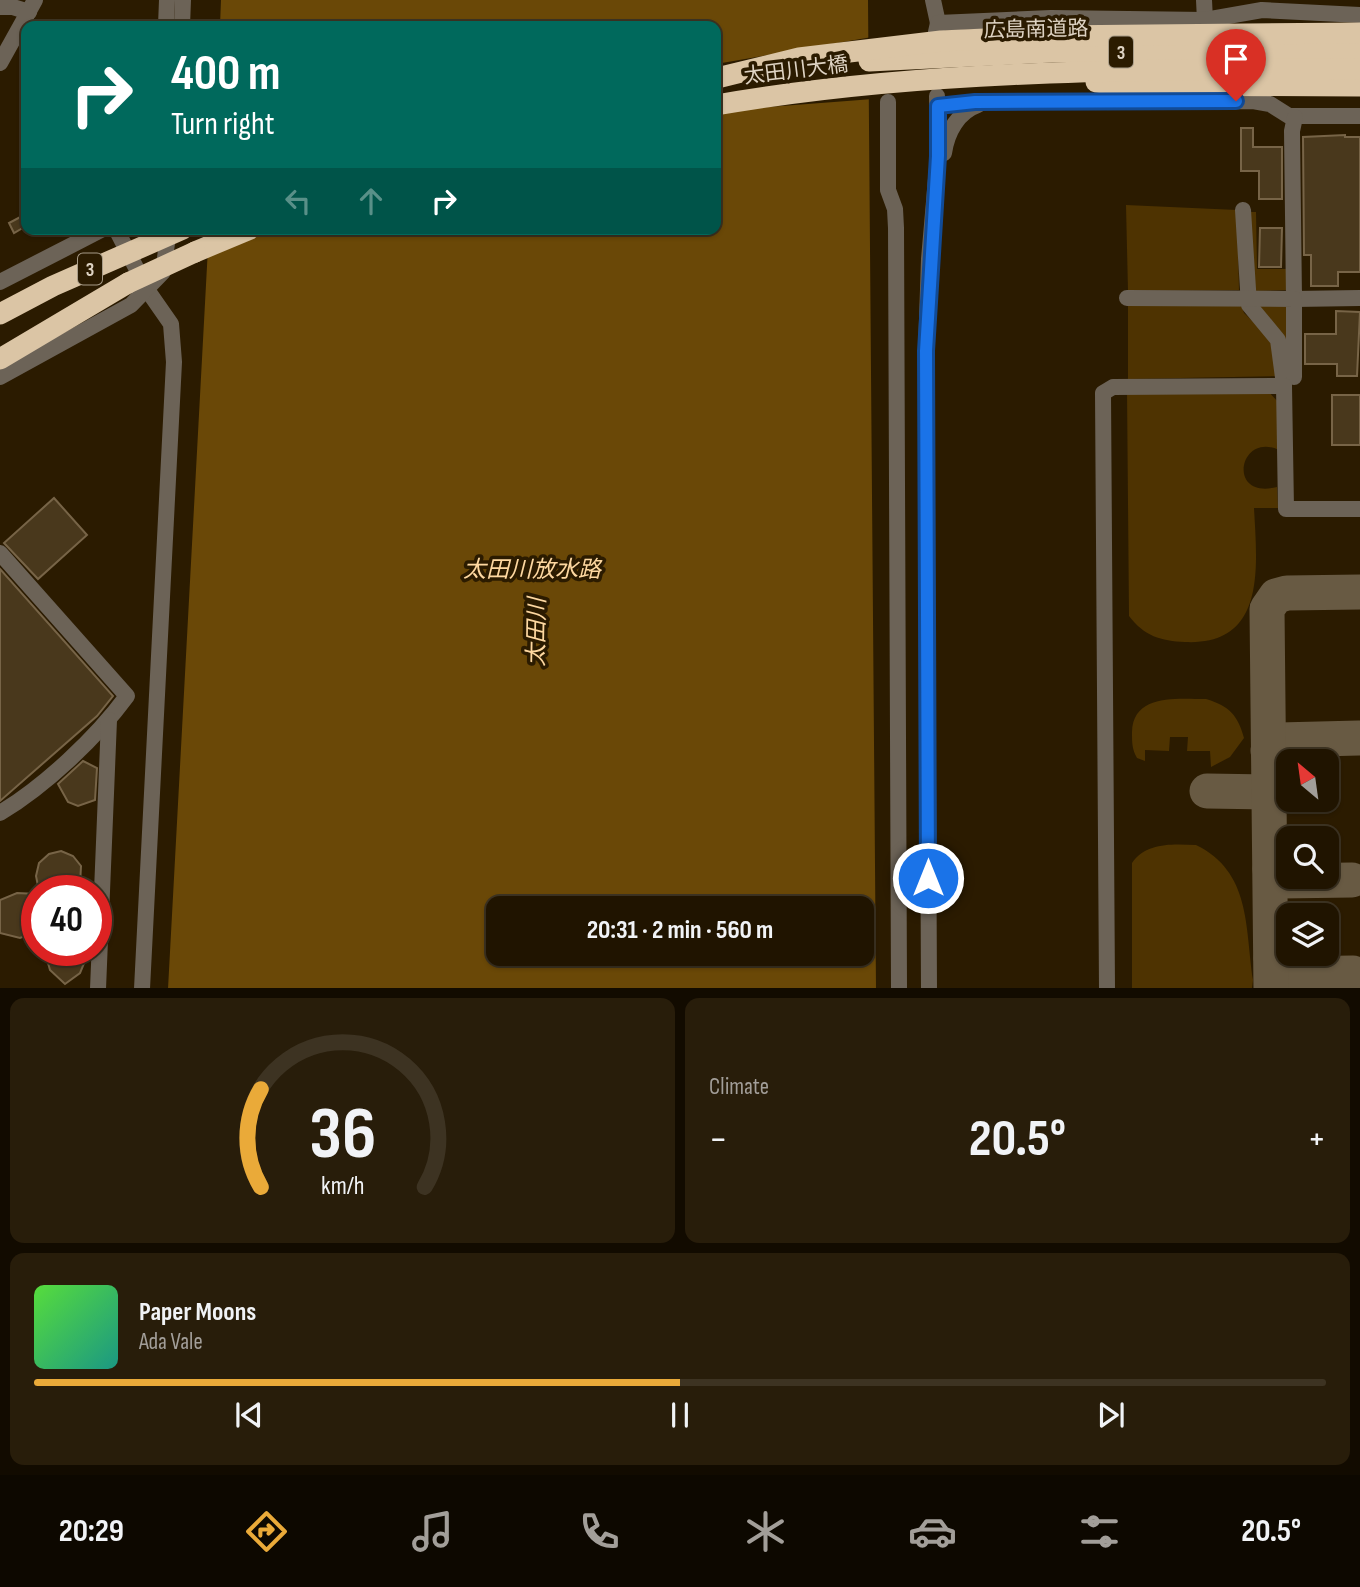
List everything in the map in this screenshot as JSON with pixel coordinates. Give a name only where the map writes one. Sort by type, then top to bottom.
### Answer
[{"type":"highway","points":[[881,53],[1051,36],[1333,33],[1357,21]]},
{"type":"highway","name":"広島南道路","points":[[721,77],[799,58],[881,53],[1360,51]]},
{"type":"highway","name":"3","points":[[885,93],[1050,75],[1125,70],[1360,69]]},
{"type":"highway","points":[[1050,75],[1122,85],[1360,86]]},
{"type":"highway","name":"太田川大橋","points":[[721,104],[885,93]]},
{"type":"highway","name":"3","points":[[0,314],[106,261],[169,235]]},
{"type":"highway","name":"3","points":[[0,359],[138,287],[195,252],[236,235]]},
{"type":"street","points":[[166,21],[167,0]]},
{"type":"street","points":[[182,21],[183,0]]},
{"type":"street","points":[[933,0],[937,28],[1051,18],[1205,20],[1262,10],[1357,21]]},
{"type":"street","points":[[1205,0],[1205,20]]},
{"type":"street","points":[[0,7],[32,6]]},
{"type":"street","points":[[0,63],[21,26]]},
{"type":"street","points":[[885,93],[888,190],[895,209],[896,228],[899,988]]},
{"type":"street","points":[[929,988],[926,351],[937,101],[1253,100],[1270,104],[1281,113],[1295,117],[1360,116]]},
{"type":"street","points":[[930,275],[936,261],[944,200],[946,142],[963,114],[987,102]]},
{"type":"street","points":[[1295,117],[1292,131],[1294,299],[1286,509],[1360,509]]},
{"type":"street","points":[[1243,211],[1247,299],[1252,310],[1278,340],[1289,382]]},
{"type":"street","points":[[0,282],[91,235]]},
{"type":"street","points":[[118,235],[138,287],[171,324],[174,362],[142,988]]},
{"type":"street","points":[[0,377],[131,305],[138,287],[163,272],[168,235]]},
{"type":"street","points":[[1127,298],[1360,298]]},
{"type":"street","points":[[1107,988],[1104,393],[1113,387],[1289,382]]},
{"type":"street","points":[[0,553],[127,696],[157,696]]},
{"type":"street","points":[[0,813],[23,800],[109,720],[127,696]]},
{"type":"street","points":[[98,988],[109,720]]},
{"type":"shaded area","points":[[1126,205],[1237,210],[1239,290],[1128,291]]},
{"type":"shaded area","points":[[1248,212],[1256,212],[1257,269],[1288,269],[1289,290],[1250,291]]},
{"type":"shaded area","points":[[1256,303],[1288,303],[1287,346]]},
{"type":"shaded area","points":[[1241,304],[1244,313],[1273,341],[1279,376],[1128,379],[1128,305]]},
{"type":"shaded area","points":[[1127,390],[1268,391],[1279,403],[1279,450],[1265,447],[1255,450],[1247,457],[1244,466],[1245,476],[1250,484],[1261,488],[1277,487],[1278,508],[1254,508],[1256,554],[1251,598],[1244,617],[1231,631],[1212,640],[1185,642],[1161,639],[1147,633],[1129,616]]},
{"type":"shaded area","points":[[1171,699],[1206,699],[1231,712],[1242,730],[1244,738],[1230,757],[1211,767],[1210,751],[1187,751],[1188,737],[1170,737],[1169,751],[1145,750],[1145,761],[1137,758],[1132,732],[1134,719],[1140,710],[1148,704]]},
{"type":"shaded area","points":[[1196,845],[1214,856],[1236,885],[1246,921],[1252,988],[1132,988],[1132,863],[1152,848]]},
{"type":"water","name":"太田川放水路","points":[[221,0],[868,0],[876,988],[168,988],[209,235],[721,235],[721,21],[220,21]]},
{"type":"pier","points":[[872,37],[873,99],[721,111],[721,63]]},
{"type":"building","points":[[1241,128],[1253,128],[1253,147],[1282,147],[1282,199],[1259,199],[1259,171],[1241,171]]},
{"type":"building","points":[[1303,137],[1360,137],[1360,272],[1338,272],[1338,286],[1311,286],[1311,255],[1304,255]]},
{"type":"building","points":[[21,217],[21,229],[14,233],[9,223]]},
{"type":"building","points":[[1260,228],[1282,228],[1281,267],[1259,267]]},
{"type":"building","points":[[1336,311],[1360,312],[1357,376],[1337,376],[1337,364],[1305,364],[1305,334],[1336,334]]},
{"type":"building","points":[[1332,395],[1360,395],[1360,445],[1332,445]]},
{"type":"building","points":[[54,498],[87,535],[38,579],[4,543]]},
{"type":"building","points":[[0,569],[113,696],[97,716],[0,801]]},
{"type":"building","points":[[83,761],[97,768],[95,800],[78,806],[68,802],[58,784]]},
{"type":"building","points":[[61,851],[73,856],[81,866],[81,875],[36,875],[39,863],[49,854]]},
{"type":"building","points":[[21,893],[21,938],[0,933],[0,900]]},
{"type":"building","points":[[49,966],[83,966],[80,973],[65,984]]},
{"type":"taxiway","points":[[1271,988],[1267,609],[1276,596],[1287,593],[1360,592]]},
{"type":"taxiway","points":[[1268,751],[1279,740],[1359,738]]},
{"type":"taxiway","points":[[1207,791],[1269,792]]},
{"type":"taxiway","points":[[1270,869],[1281,881],[1352,880]]},
{"type":"taxiway","points":[[1271,958],[1278,971],[1285,974],[1353,973]]},
{"type":"route","points":[[928,878],[926,351],[929,259],[938,156],[938,106],[951,107],[975,102],[1236,101]]},
{"type":"water label","name":"太田川","points":[[536,632]]}]
